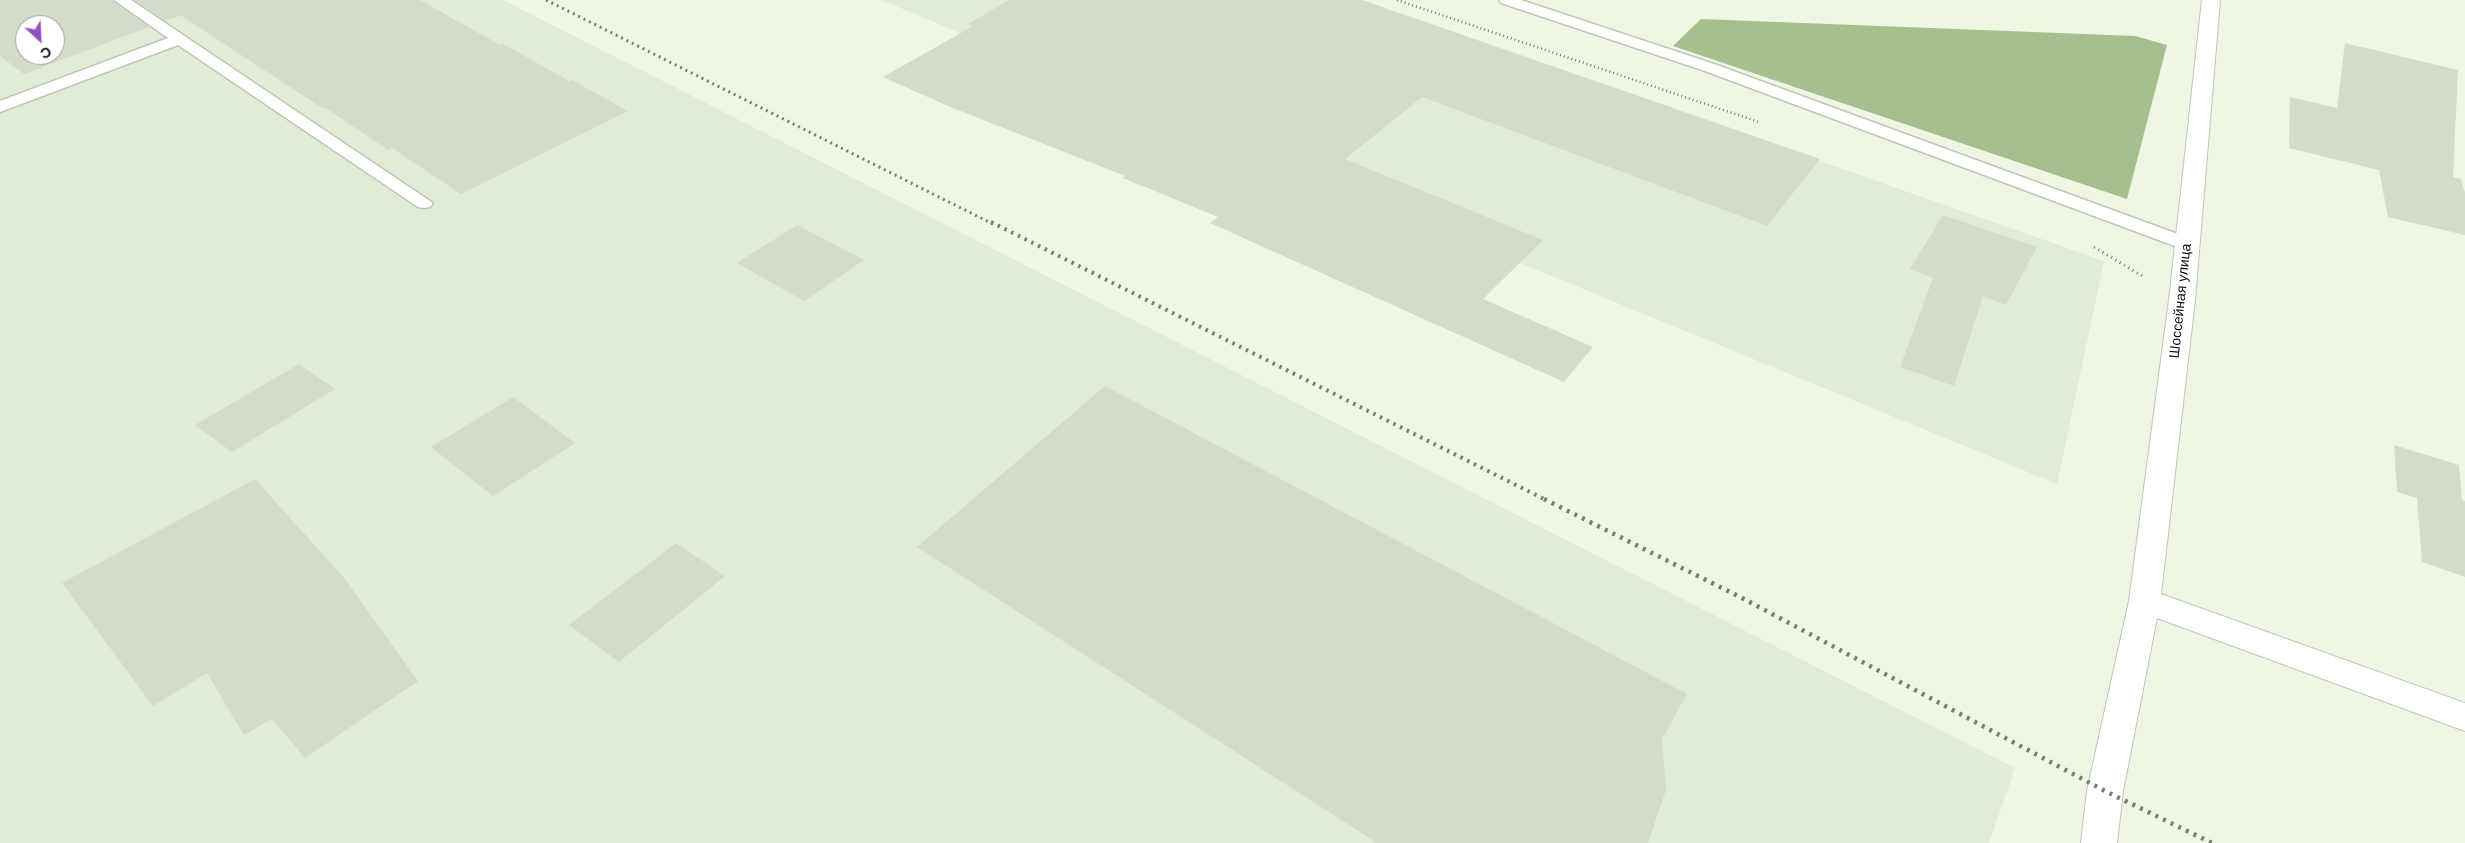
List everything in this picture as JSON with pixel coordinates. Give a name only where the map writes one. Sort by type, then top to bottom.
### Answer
[{"type":"street","name":"Шоссейная улица","points":[[2099,843],[2105,791],[2145,601],[2182,300],[2210,0]]},
{"type":"street","points":[[2145,601],[2465,717]]},
{"type":"lane","points":[[121,0],[424,202]]},
{"type":"lane","points":[[1506,0],[1711,68],[2187,244]]},
{"type":"lane","points":[[0,107],[179,39]]},
{"type":"path","points":[[1397,0],[1762,123]]},
{"type":"path","points":[[2093,246],[2182,300]]},
{"type":"shaded area","points":[[0,0],[503,0],[2015,768],[1989,843],[0,843]]},
{"type":"shaded area","points":[[881,0],[1362,0],[2104,261],[2057,484]]},
{"type":"green space","points":[[1701,19],[2135,36],[2167,45],[2127,199],[1673,46]]},
{"type":"building","points":[[0,0],[112,0],[149,27],[65,59],[65,15],[15,15],[15,65],[48,65],[24,74],[0,56]]},
{"type":"building","points":[[134,0],[420,0],[500,45],[503,44],[628,111],[461,194],[392,148],[388,150],[324,107],[322,108],[180,15],[165,21]]},
{"type":"building","points":[[1009,0],[1362,0],[1820,159],[1767,226],[1422,97],[1345,159],[1543,240],[1483,299],[1593,347],[1564,382],[1210,223],[1218,217],[1123,178],[1125,176],[948,106],[883,77],[973,26],[968,24]]},
{"type":"building","points":[[2345,43],[2458,70],[2453,177],[2461,179],[2465,193],[2465,235],[2388,217],[2379,170],[2289,148],[2290,97],[2337,108]]},
{"type":"building","points":[[1943,215],[2037,247],[2006,305],[1983,296],[1954,386],[1900,367],[1933,278],[1910,269]]},
{"type":"building","points":[[797,225],[864,260],[804,301],[737,263]]},
{"type":"building","points":[[299,364],[335,389],[232,452],[195,425]]},
{"type":"building","points":[[1105,386],[1687,694],[1662,739],[1666,790],[1648,843],[1377,843],[917,547]]},
{"type":"building","points":[[513,397],[575,443],[493,496],[431,447]]},
{"type":"building","points":[[2394,445],[2459,465],[2462,500],[2465,501],[2465,577],[2422,562],[2417,498],[2397,492]]},
{"type":"building","points":[[255,479],[344,578],[418,681],[305,758],[272,719],[244,735],[207,673],[153,706],[62,583]]},
{"type":"building","points":[[676,543],[725,576],[619,662],[569,625]]},
{"type":"railway","points":[[546,0],[993,224]]},
{"type":"railway","points":[[991,222],[1546,500]]},
{"type":"railway","points":[[1546,500],[1744,599],[2105,791],[2212,843]]}]
